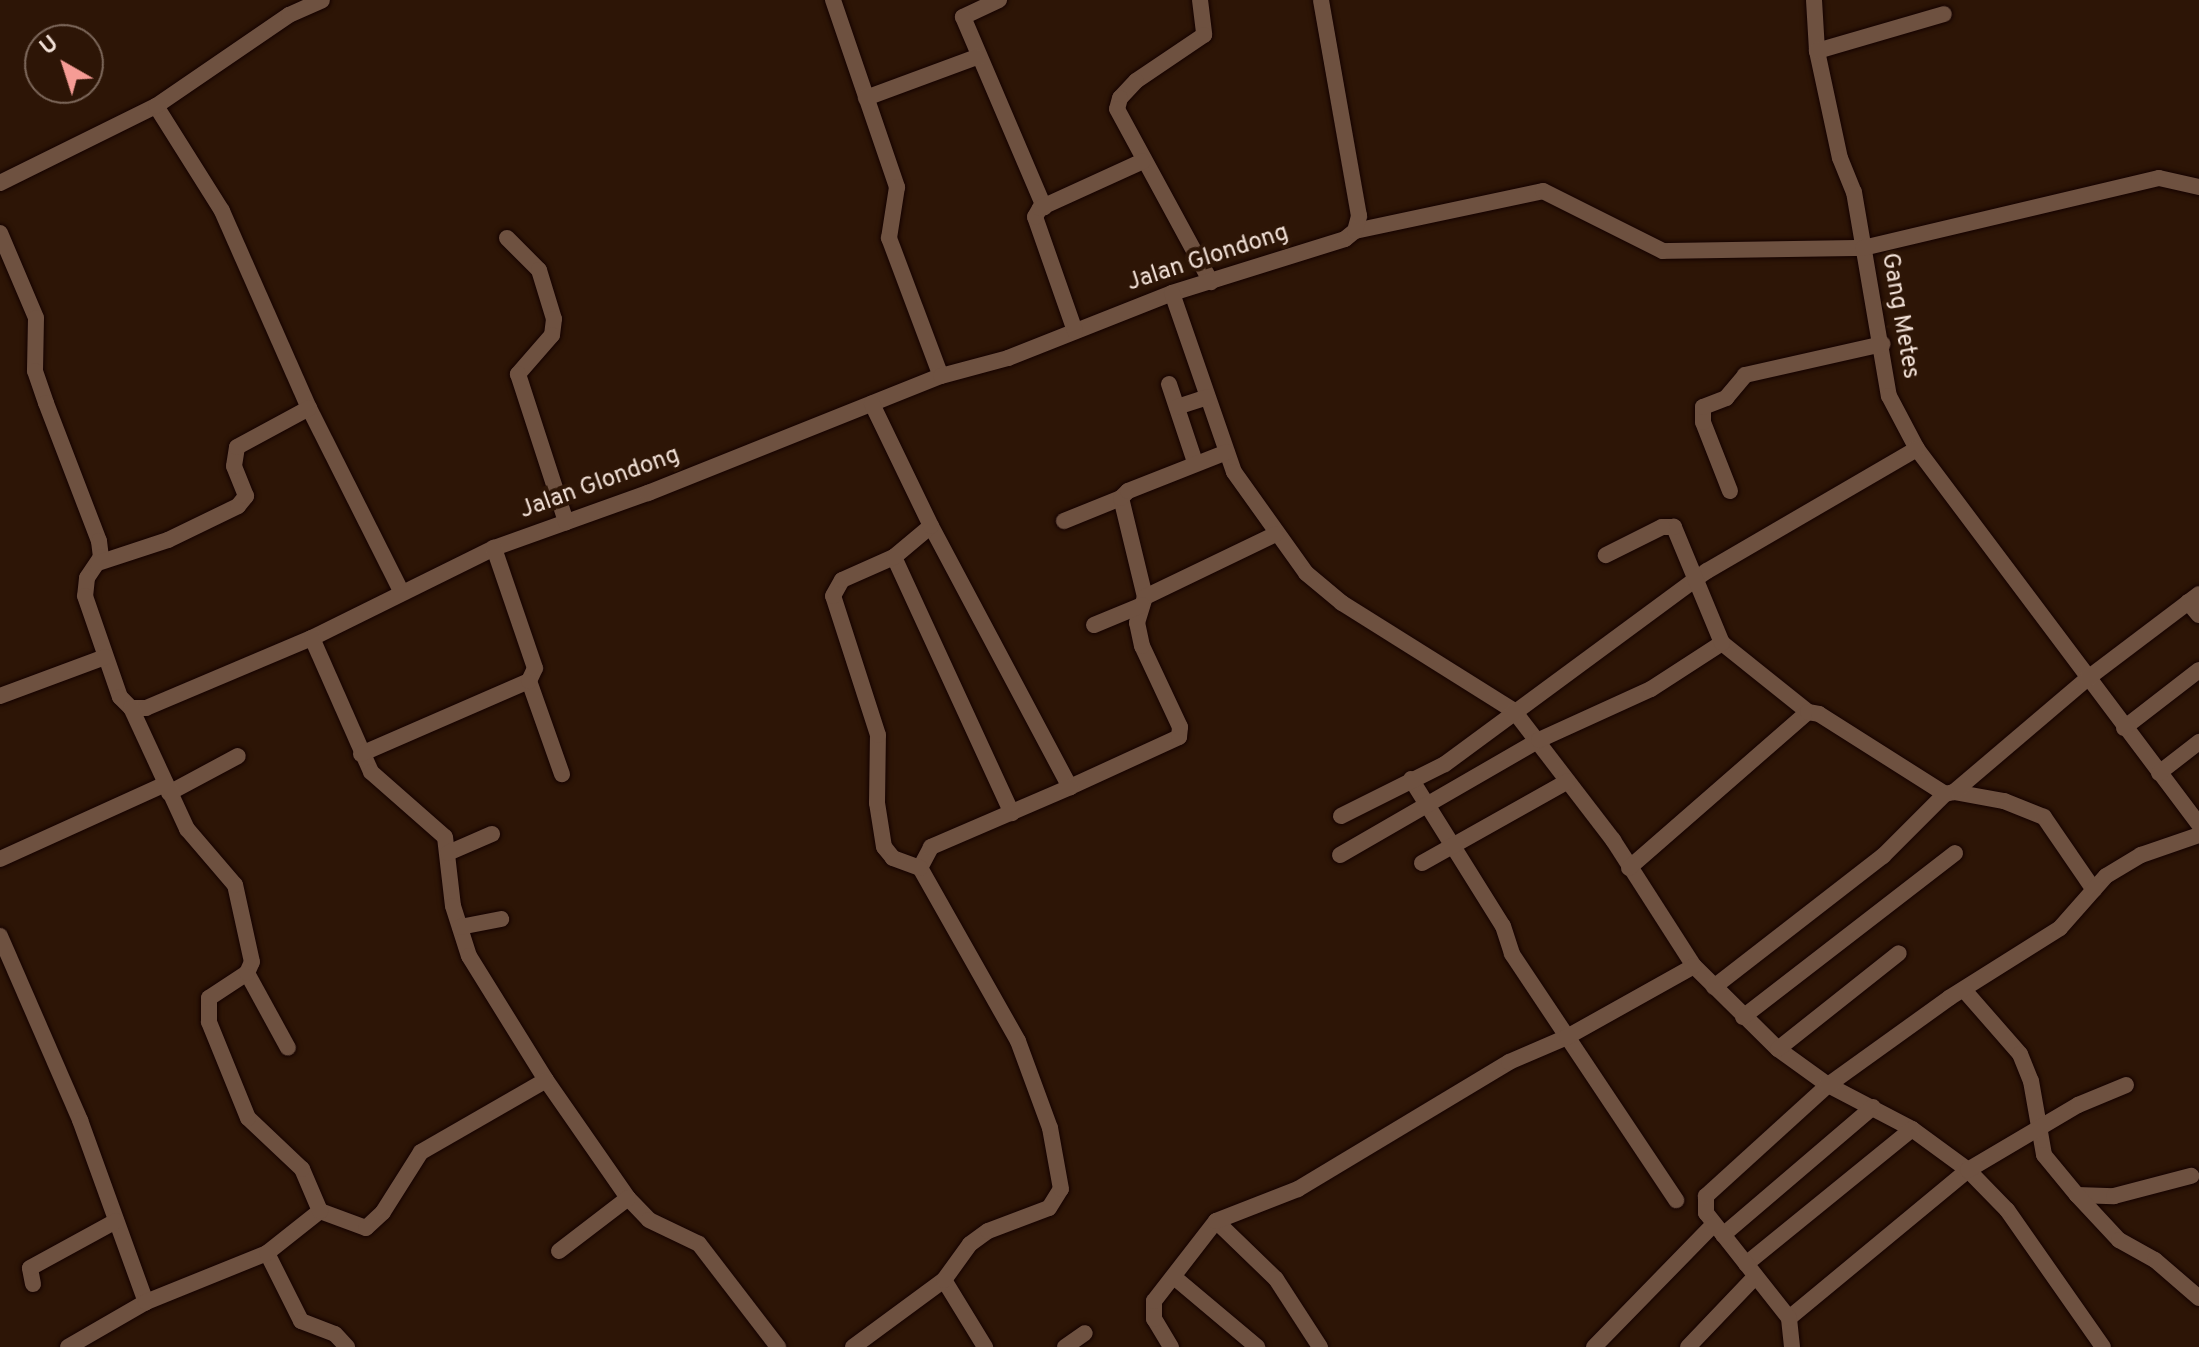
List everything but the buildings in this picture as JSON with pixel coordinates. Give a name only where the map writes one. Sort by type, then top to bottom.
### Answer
[{"type":"street","points":[[0,183],[156,106],[289,15],[322,0]]},
{"type":"street","points":[[833,0],[897,187],[889,238],[941,376]]},
{"type":"street","points":[[999,0],[963,17],[977,57],[1044,207]]},
{"type":"street","points":[[1200,0],[1204,35],[1136,81],[1120,98],[1120,120],[1211,282]]},
{"type":"street","points":[[1321,0],[1359,216],[1355,231]]},
{"type":"street","name":"Gang Metes","points":[[1814,0],[1817,51],[1863,248],[1883,344],[1889,396],[1917,449],[2124,728],[2197,818]]},
{"type":"street","points":[[1817,51],[1944,14]]},
{"type":"street","points":[[866,98],[977,57]]},
{"type":"street","points":[[156,106],[222,211],[309,408],[401,591]]},
{"type":"street","points":[[1075,331],[1035,217],[1044,207],[1143,161]]},
{"type":"street","name":"Jalan Glondong","points":[[131,708],[160,703],[312,638],[401,591],[494,548],[648,493],[941,376],[1008,358],[1172,293],[1345,239],[1355,231],[1543,191],[1663,251],[1863,248],[2159,178],[2199,187]]},
{"type":"street","points":[[0,233],[33,308],[39,342],[35,371],[89,507],[99,541],[98,563],[87,578],[85,596],[105,657],[120,697],[131,708],[191,835],[235,885],[252,962],[247,973],[209,998],[209,1022],[248,1118],[302,1169],[320,1211],[366,1228],[383,1212],[421,1152],[546,1080]]},
{"type":"street","points":[[507,238],[539,270],[554,319],[552,335],[518,374],[566,522]]},
{"type":"street","points":[[1172,293],[1227,452],[1246,495],[1306,573],[1342,603],[1514,711],[1568,781],[1694,966],[1778,1049],[1828,1085],[1912,1129],[1968,1170],[2007,1210],[2103,1347]]},
{"type":"street","points":[[1730,491],[1703,407],[1726,398],[1745,375],[1883,344]]},
{"type":"street","points":[[1169,384],[1195,462]]},
{"type":"street","points":[[1177,407],[1207,397]]},
{"type":"street","points":[[872,404],[931,526],[1070,787]]},
{"type":"street","points":[[98,563],[168,540],[234,509],[246,496],[234,466],[237,447],[309,408]]},
{"type":"street","points":[[1341,816],[1445,764],[1697,578],[1917,449]]},
{"type":"street","points":[[1064,521],[1121,498],[1195,462],[1227,452]]},
{"type":"street","points":[[920,868],[931,847],[1179,737],[1180,727],[1142,646],[1137,623],[1144,601],[1121,498]]},
{"type":"street","points":[[1606,555],[1670,525],[1697,578],[1722,643],[1808,712],[1950,793],[2004,801],[2044,817],[2094,890]]},
{"type":"street","points":[[853,1347],[914,1297],[944,1280],[970,1244],[988,1231],[1049,1208],[1061,1189],[1035,1077],[920,868],[893,858],[884,847],[877,803],[878,735],[833,596],[842,580],[894,557],[931,526]]},
{"type":"street","points":[[1094,625],[1276,534]]},
{"type":"street","points":[[361,754],[529,681],[535,668],[494,548]]},
{"type":"street","points":[[894,557],[1012,813]]},
{"type":"street","points":[[1714,987],[1906,838],[1950,793],[2088,678],[2194,598],[2199,615]]},
{"type":"street","points":[[312,638],[361,754],[385,787],[436,826],[448,853],[460,927],[469,956],[546,1080],[628,1198],[649,1220],[699,1244],[778,1347]]},
{"type":"street","points":[[1340,855],[1539,740],[1651,689],[1722,643]]},
{"type":"street","points":[[0,696],[105,657]]},
{"type":"street","points":[[2124,728],[2199,670]]},
{"type":"street","points":[[529,681],[562,774]]},
{"type":"street","points":[[1629,868],[1808,712]]},
{"type":"street","points":[[2159,773],[2199,742]]},
{"type":"street","points":[[0,859],[238,756]]},
{"type":"street","points":[[1411,779],[1503,926],[1512,954],[1676,1200]]},
{"type":"street","points":[[1422,863],[1568,781]]},
{"type":"street","points":[[448,853],[492,834]]},
{"type":"street","points":[[1792,1347],[1789,1318],[1704,1208],[1706,1196],[1828,1085],[1964,990],[2060,928],[2094,890],[2122,865],[2199,835]]},
{"type":"street","points":[[1743,1017],[1955,853]]},
{"type":"street","points":[[460,927],[501,919]]},
{"type":"street","points":[[0,936],[80,1120],[146,1302]]},
{"type":"street","points":[[1778,1049],[1899,953]]},
{"type":"street","points":[[1171,1347],[1152,1309],[1216,1221],[1298,1189],[1509,1062],[1567,1037],[1694,966]]},
{"type":"street","points":[[247,973],[288,1048]]},
{"type":"street","points":[[1964,990],[2020,1054],[2031,1081],[2044,1155],[2119,1240],[2155,1260],[2199,1298]]},
{"type":"street","points":[[1789,1318],[1968,1170],[2037,1128],[2126,1085]]},
{"type":"street","points":[[1594,1347],[1719,1229],[1873,1107]]},
{"type":"street","points":[[1688,1347],[1751,1271],[1912,1129]]},
{"type":"street","points":[[2077,1195],[2114,1196],[2191,1176]]},
{"type":"street","points":[[559,1251],[628,1198]]},
{"type":"street","points":[[68,1347],[146,1302],[267,1253],[320,1211]]},
{"type":"street","points":[[33,1284],[30,1268],[116,1221]]},
{"type":"street","points":[[1216,1221],[1276,1279],[1320,1347]]},
{"type":"street","points":[[267,1253],[301,1321],[335,1334],[347,1347]]},
{"type":"street","points":[[1174,1277],[1257,1347]]},
{"type":"street","points":[[944,1280],[985,1347]]},
{"type":"street","points":[[1065,1347],[1085,1333]]}]
